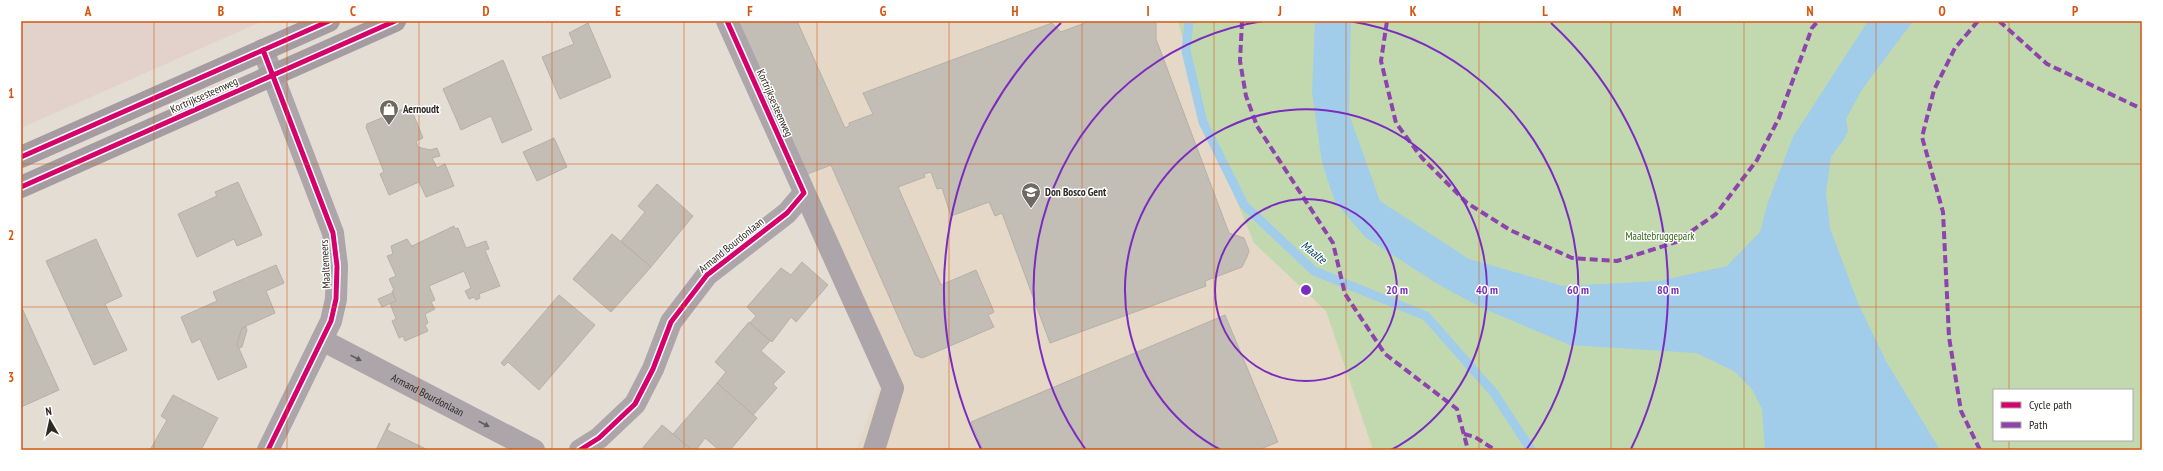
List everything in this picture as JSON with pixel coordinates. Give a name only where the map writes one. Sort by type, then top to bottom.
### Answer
[{"type":"main road","name":"Kortrijksesteenweg","points":[[21,157],[329,21]]},
{"type":"main road","name":"Kortrijksesteenweg","points":[[21,187],[396,21]]},
{"type":"street","name":"Kortrijksesteenweg","points":[[727,21],[893,388],[874,450]]},
{"type":"street","name":"Maaltemeers","points":[[263,50],[333,233],[337,266],[336,299],[331,321],[268,450]]},
{"type":"street","name":"Armand Bourdonlaan","points":[[580,450],[599,438],[635,404],[653,369],[671,322],[707,275],[787,213],[804,193]]},
{"type":"street","name":"Armand Bourdonlaan","points":[[322,340],[534,450]]},
{"type":"shaded area","points":[[21,21],[263,21],[21,128]]},
{"type":"shaded area","name":"Don Bosco Gent","points":[[737,21],[1178,21],[1206,127],[1254,243],[1326,311],[1373,450],[856,450],[889,358]]},
{"type":"green space","name":"Maaltebruggepark","points":[[1178,21],[2142,21],[2142,450],[1373,450],[1326,311],[1254,243],[1206,127]]},
{"type":"water","points":[[1315,21],[1351,21],[1349,114],[1380,201],[1469,259],[1563,286],[1659,281],[1727,266],[1760,232],[1768,202],[1793,137],[1868,21],[1913,21],[1861,91],[1846,119],[1848,131],[1831,157],[1826,193],[1830,228],[1858,303],[1887,363],[1940,450],[1765,450],[1762,409],[1752,389],[1734,371],[1696,353],[1570,345],[1482,308],[1436,283],[1365,237],[1335,202],[1322,163],[1312,92]]},
{"type":"building","points":[[737,21],[797,21],[845,128],[849,126],[849,123],[873,114],[863,93],[1052,23],[1061,32],[1085,23],[1085,21],[1156,21],[1156,39],[1229,233],[1244,238],[1249,251],[1247,257],[1242,267],[1205,281],[1206,286],[1050,343],[1002,213],[995,216],[989,202],[951,216],[942,188],[937,189],[931,172],[924,174],[925,177],[898,187],[941,285],[976,270],[994,312],[988,315],[994,327],[922,358],[915,355],[831,165],[805,175]]},
{"type":"building","points":[[588,23],[611,77],[560,99],[542,57],[574,44],[569,33]]},
{"type":"building","points":[[503,60],[532,130],[502,143],[491,116],[461,130],[443,89]]},
{"type":"building","points":[[410,106],[423,138],[416,141],[418,147],[430,150],[437,148],[440,156],[432,158],[437,168],[445,164],[454,186],[426,197],[419,182],[389,195],[380,174],[384,172],[366,127],[367,124]]},
{"type":"building","points":[[554,138],[567,167],[537,181],[523,152]]},
{"type":"building","points":[[238,182],[262,235],[237,246],[234,239],[197,257],[178,214],[217,196],[215,192]]},
{"type":"building","points":[[657,184],[693,216],[651,267],[621,241],[645,212],[638,206]]},
{"type":"building","points":[[454,226],[455,229],[458,228],[466,248],[486,241],[489,249],[485,250],[500,286],[479,294],[480,298],[476,300],[474,297],[469,299],[465,291],[471,288],[464,271],[429,286],[435,300],[431,302],[435,309],[425,314],[428,323],[425,325],[428,331],[405,341],[403,336],[399,338],[392,321],[396,319],[390,303],[396,301],[392,291],[394,290],[389,279],[396,276],[387,256],[393,254],[391,246],[407,239],[413,248],[412,246]]},
{"type":"building","points":[[612,234],[651,267],[611,312],[573,279]]},
{"type":"building","points":[[96,239],[122,296],[105,304],[127,350],[94,365],[46,261]]},
{"type":"building","points":[[802,262],[828,285],[796,322],[791,317],[772,342],[750,323],[756,316],[747,307],[781,268],[791,275]]},
{"type":"building","points":[[276,265],[284,283],[266,291],[275,313],[242,328],[237,344],[247,367],[218,380],[200,339],[192,343],[181,317],[217,301],[213,292]]},
{"type":"building","points":[[392,293],[396,301],[382,307],[378,299]]},
{"type":"building","points":[[559,295],[595,325],[539,390],[508,362],[504,366],[501,363]]},
{"type":"building","points":[[21,306],[59,390],[21,407]]},
{"type":"building","points":[[1225,315],[1278,442],[1258,450],[983,450],[971,422]]},
{"type":"building","points":[[749,322],[770,341],[761,351],[785,372],[773,384],[777,388],[753,415],[717,383],[726,372],[715,362]]},
{"type":"building","points":[[246,327],[247,330],[242,347],[238,348],[237,344],[242,328]]},
{"type":"building","points":[[717,383],[757,418],[730,450],[719,450],[705,438],[696,450],[692,450],[673,434]]},
{"type":"building","points":[[173,395],[218,418],[201,450],[150,450],[167,420],[161,416]]},
{"type":"building","points":[[389,423],[390,424],[387,430],[428,450],[376,450]]},
{"type":"building","points":[[662,425],[673,434],[692,450],[641,450]]},
{"type":"waterway","name":"Maalte","points":[[1189,21],[1186,51],[1203,122],[1244,205],[1314,271],[1426,316],[1494,393],[1531,450]]},
{"type":"marked path","points":[[1242,21],[1240,61],[1246,96],[1257,126],[1333,243],[1345,294],[1385,354],[1457,409],[1468,450]]},
{"type":"marked path","points":[[1387,21],[1381,61],[1396,123],[1422,158],[1467,203],[1510,230],[1572,258],[1617,261],[1676,242],[1716,214],[1757,160],[1779,118],[1812,28],[1818,21]]},
{"type":"marked path","points":[[1978,21],[1955,48],[1934,90],[1922,137],[1943,212],[1949,337],[1961,411],[1980,450]]},
{"type":"marked path","points":[[1999,21],[2047,64],[2142,109]]},
{"type":"marked path","points":[[1464,434],[1475,437],[1495,450]]},
{"type":"cycle path","points":[[21,157],[329,21]]},
{"type":"cycle path","points":[[21,187],[395,21]]},
{"type":"cycle path","points":[[580,450],[599,438],[635,404],[653,369],[671,322],[707,275],[787,213],[804,193],[727,21]]},
{"type":"cycle path","points":[[263,50],[333,233],[337,266],[336,299],[331,321],[268,450]]},
{"type":"place","name":"Aernoudt","points":[[389,126]]},
{"type":"place","name":"Don Bosco Gent","points":[[1031,209]]}]
